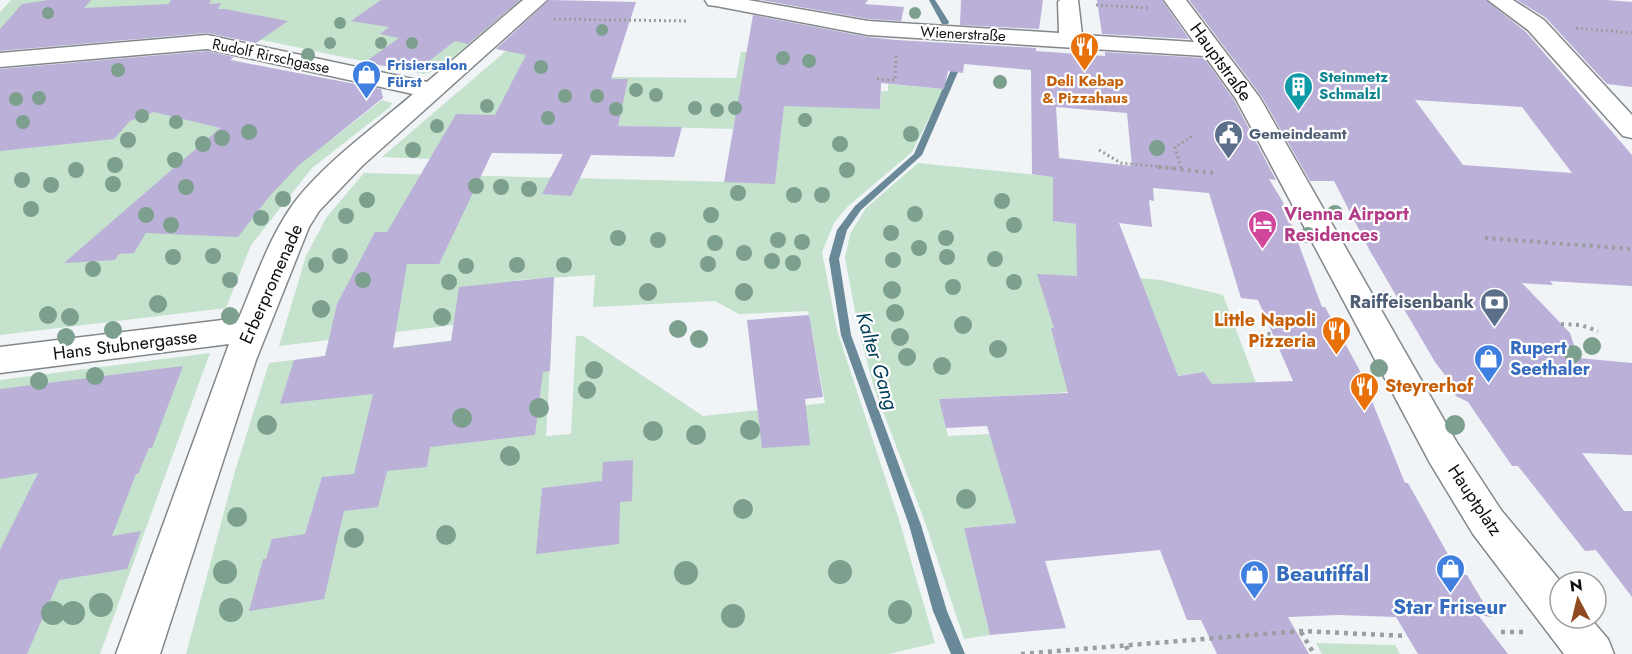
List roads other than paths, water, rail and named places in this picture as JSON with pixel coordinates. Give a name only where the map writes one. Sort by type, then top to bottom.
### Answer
[{"type":"street","name":"Wienerstraße","points":[[716,0],[847,25],[900,31],[1214,50]]},
{"type":"street","points":[[1498,0],[1536,25],[1632,130]]},
{"type":"street","points":[[1069,2],[1071,41]]},
{"type":"street","name":"Hauptstraße","points":[[1179,5],[1248,98],[1403,378]]},
{"type":"street","name":"Erberpromenade","points":[[138,654],[250,329],[294,227],[308,205],[352,160],[528,7]]},
{"type":"street","name":"Rudolf Rirschgasse","points":[[0,60],[207,42],[432,91]]},
{"type":"street","name":"Hans Stubnergasse","points":[[0,360],[250,329]]},
{"type":"street","name":"Hauptplatz","points":[[1403,378],[1443,452],[1487,522],[1548,599]]},
{"type":"street","points":[[1573,630],[1592,654]]},
{"type":"waterway","name":"Kalter Gang","points":[[932,0],[945,22]]},
{"type":"waterway","name":"Kalter Gang","points":[[954,72],[918,155],[858,208],[842,230],[834,259],[846,335],[915,525],[940,611],[958,654]]},
{"type":"place","name":"Deli Kebap & Pizzahaus","points":[[1085,72]]},
{"type":"place","name":"Frisiersalon Fürst","points":[[366,100]]},
{"type":"place","name":"Steinmetz Schmalzl","points":[[1298,112]]},
{"type":"place","name":"Gemeindeamt","points":[[1228,160]]},
{"type":"place","name":"Vienna Airport Residences","points":[[1263,250]]},
{"type":"place","name":"Raiffeisenbank","points":[[1495,328]]},
{"type":"place","name":"Little Napoli Pizzeria","points":[[1337,356]]},
{"type":"place","name":"Rupert Seethaler","points":[[1489,384]]},
{"type":"place","name":"Steyrerhof","points":[[1364,412]]},
{"type":"place","name":"Star Friseur","points":[[1450,594]]},
{"type":"place","name":"Beautiffal","points":[[1255,600]]}]
